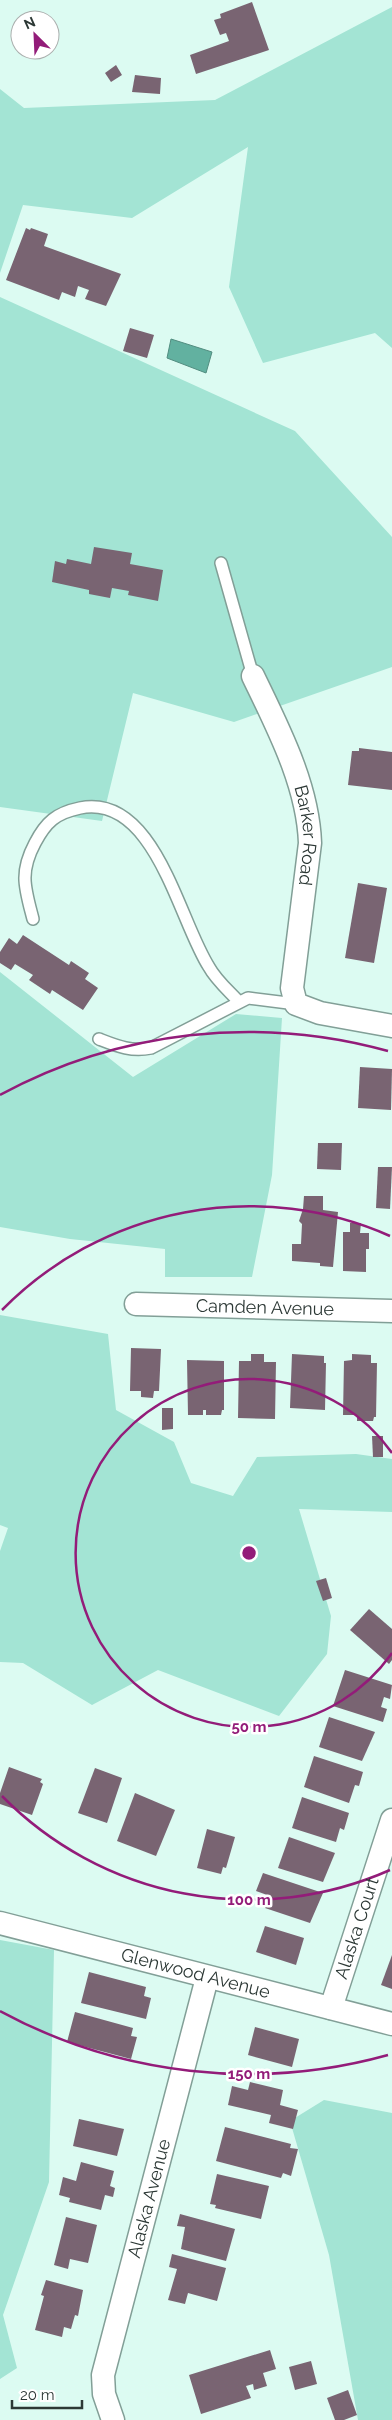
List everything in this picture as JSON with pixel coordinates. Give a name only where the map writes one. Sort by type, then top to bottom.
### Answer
[{"type":"street","name":"Barker Road","points":[[253,676],[273,717],[304,797],[309,820],[310,843],[292,988],[296,1004]]},
{"type":"street","points":[[296,1004],[320,1013],[392,1026]]},
{"type":"street","name":"Camden Avenue","points":[[136,1304],[392,1311]]},
{"type":"street","name":"Alaska Court","points":[[331,2008],[392,1820]]},
{"type":"street","name":"Glenwood Avenue","points":[[0,1924],[392,2024]]},
{"type":"street","name":"Alaska Avenue","points":[[113,2420],[104,2394],[103,2375],[207,1978]]},
{"type":"lane","points":[[222,563],[253,676]]},
{"type":"lane","points":[[33,919],[23,882],[29,854],[43,828],[60,813],[83,808],[105,808],[128,821],[146,838],[161,865],[209,968],[238,1002]]},
{"type":"lane","points":[[99,1039],[121,1048],[139,1050],[151,1048],[165,1043],[248,998],[296,1004]]},
{"type":"shaded area","points":[[392,7],[392,348],[375,333],[263,363],[229,287],[248,147],[132,218],[23,205],[0,273],[0,89],[24,108],[215,100]]},
{"type":"shaded area","points":[[0,297],[295,431],[392,537],[392,667],[234,722],[133,693],[102,821],[0,807]]},
{"type":"shaded area","points":[[171,339],[212,352],[206,373],[167,358]]},
{"type":"shaded area","points":[[0,972],[133,1077],[236,1014],[282,1018],[272,1175],[252,1277],[165,1277],[165,1249],[70,1239],[0,1227]]},
{"type":"shaded area","points":[[0,1315],[108,1334],[116,1410],[174,1442],[191,1483],[233,1496],[257,1457],[356,1454],[392,1459],[392,1512],[299,1509],[331,1616],[327,1654],[279,1716],[158,1670],[92,1705],[23,1663],[0,1662],[0,1551],[8,1528],[0,1525]]},
{"type":"shaded area","points":[[0,1940],[54,1950],[49,2182],[3,2315],[17,2368],[0,2379]]},
{"type":"shaded area","points":[[324,2100],[392,2113],[392,2420],[358,2420],[329,2255],[290,2121]]},
{"type":"building","points":[[252,2],[269,50],[196,74],[190,55],[229,41],[226,33],[220,35],[214,20],[221,18],[220,14]]},
{"type":"building","points":[[116,65],[122,75],[111,82],[105,73]]},
{"type":"building","points":[[135,75],[161,78],[160,94],[132,92]]},
{"type":"building","points":[[26,228],[48,234],[44,246],[121,274],[106,306],[85,299],[89,290],[78,286],[75,297],[62,292],[59,300],[6,280]]},
{"type":"building","points":[[130,328],[154,335],[147,358],[123,351]]},
{"type":"building","points":[[94,547],[132,553],[130,564],[163,570],[158,601],[128,595],[129,591],[112,588],[110,598],[89,594],[89,590],[52,582],[55,561],[66,564],[67,559],[91,564]]},
{"type":"building","points":[[359,748],[392,752],[392,790],[348,785],[352,751],[359,751]]},
{"type":"building","points":[[358,883],[387,888],[374,963],[345,958]]},
{"type":"building","points":[[23,935],[69,965],[71,961],[89,973],[85,979],[98,988],[83,1010],[52,990],[50,994],[29,980],[33,975],[15,964],[11,970],[0,963],[0,952],[9,938],[17,944]]},
{"type":"building","points":[[360,1067],[392,1069],[391,1110],[358,1108]]},
{"type":"building","points":[[318,1143],[342,1143],[341,1170],[317,1169]]},
{"type":"building","points":[[378,1167],[392,1167],[390,1209],[376,1208]]},
{"type":"building","points":[[304,1196],[323,1196],[323,1210],[338,1212],[333,1267],[320,1266],[320,1263],[292,1261],[292,1244],[301,1244],[302,1224],[299,1221],[303,1209]]},
{"type":"building","points":[[350,1223],[361,1223],[360,1233],[369,1233],[369,1249],[366,1249],[366,1272],[343,1271],[343,1232],[350,1232]]},
{"type":"building","points":[[131,1348],[161,1349],[159,1391],[154,1391],[153,1398],[141,1397],[141,1391],[130,1391]]},
{"type":"building","points":[[251,1354],[264,1354],[264,1362],[276,1362],[275,1419],[238,1418],[239,1361],[251,1361]]},
{"type":"building","points":[[292,1354],[324,1356],[324,1363],[326,1363],[325,1410],[290,1408]]},
{"type":"building","points":[[352,1354],[371,1355],[371,1363],[377,1363],[376,1417],[374,1417],[373,1421],[357,1421],[357,1415],[343,1415],[344,1361],[352,1360]]},
{"type":"building","points":[[187,1360],[224,1361],[224,1410],[222,1410],[221,1415],[206,1415],[206,1410],[203,1410],[203,1415],[188,1415]]},
{"type":"building","points":[[162,1408],[173,1408],[173,1429],[162,1430]]},
{"type":"building","points":[[372,1436],[383,1436],[383,1457],[373,1457]]},
{"type":"building","points":[[326,1578],[332,1598],[323,1601],[316,1581]]},
{"type":"building","points":[[369,1609],[392,1629],[392,1660],[389,1664],[350,1630]]},
{"type":"building","points":[[345,1670],[392,1685],[390,1699],[384,1697],[381,1707],[387,1709],[383,1722],[333,1706]]},
{"type":"building","points":[[329,1717],[375,1732],[362,1761],[319,1747]]},
{"type":"building","points":[[314,1756],[363,1772],[359,1786],[355,1785],[349,1803],[304,1787]]},
{"type":"building","points":[[9,1767],[42,1779],[40,1782],[43,1784],[32,1815],[0,1804],[0,1793]]},
{"type":"building","points":[[95,1768],[122,1778],[107,1823],[78,1813]]},
{"type":"building","points":[[135,1793],[175,1810],[156,1856],[117,1841]]},
{"type":"building","points":[[302,1797],[349,1813],[344,1830],[340,1828],[336,1842],[292,1828]]},
{"type":"building","points":[[207,1829],[235,1837],[226,1868],[223,1867],[221,1874],[197,1868]]},
{"type":"building","points":[[289,1837],[335,1853],[323,1882],[278,1868]]},
{"type":"building","points":[[263,1873],[323,1893],[310,1923],[265,1908],[270,1896],[256,1891]]},
{"type":"building","points":[[265,1926],[304,1938],[296,1965],[256,1952]]},
{"type":"building","points":[[392,1955],[392,1989],[381,1985]]},
{"type":"building","points":[[89,1972],[146,1987],[144,1996],[151,1998],[146,2019],[81,2003]]},
{"type":"building","points":[[75,2012],[133,2028],[131,2036],[137,2037],[131,2059],[67,2042]]},
{"type":"building","points":[[255,2027],[299,2039],[292,2067],[248,2055]]},
{"type":"building","points":[[250,2082],[283,2090],[280,2105],[298,2110],[293,2129],[269,2123],[271,2115],[228,2105],[232,2086],[248,2090]]},
{"type":"building","points":[[79,2119],[124,2129],[117,2156],[73,2146]]},
{"type":"building","points":[[225,2127],[291,2144],[290,2148],[298,2149],[291,2176],[283,2173],[281,2178],[216,2161]]},
{"type":"building","points":[[81,2162],[114,2171],[110,2186],[115,2188],[113,2197],[105,2195],[101,2210],[69,2202],[70,2198],[59,2195],[63,2177],[76,2181]]},
{"type":"building","points":[[217,2174],[269,2186],[261,2219],[215,2208],[216,2205],[210,2204]]},
{"type":"building","points":[[180,2214],[235,2229],[226,2261],[181,2249],[185,2227],[177,2226]]},
{"type":"building","points":[[66,2217],[97,2225],[88,2263],[70,2259],[68,2269],[54,2265]]},
{"type":"building","points":[[172,2254],[226,2268],[217,2301],[188,2293],[185,2304],[168,2300],[177,2269],[169,2267]]},
{"type":"building","points":[[46,2280],[83,2290],[78,2316],[75,2315],[71,2329],[64,2327],[62,2337],[35,2330],[44,2296],[41,2295]]},
{"type":"building","points":[[270,2350],[276,2369],[263,2373],[267,2386],[254,2390],[253,2384],[246,2386],[251,2398],[201,2414],[189,2375]]},
{"type":"building","points":[[311,2361],[317,2384],[295,2390],[289,2367]]},
{"type":"building","points":[[348,2390],[357,2415],[344,2420],[335,2420],[327,2398]]}]
